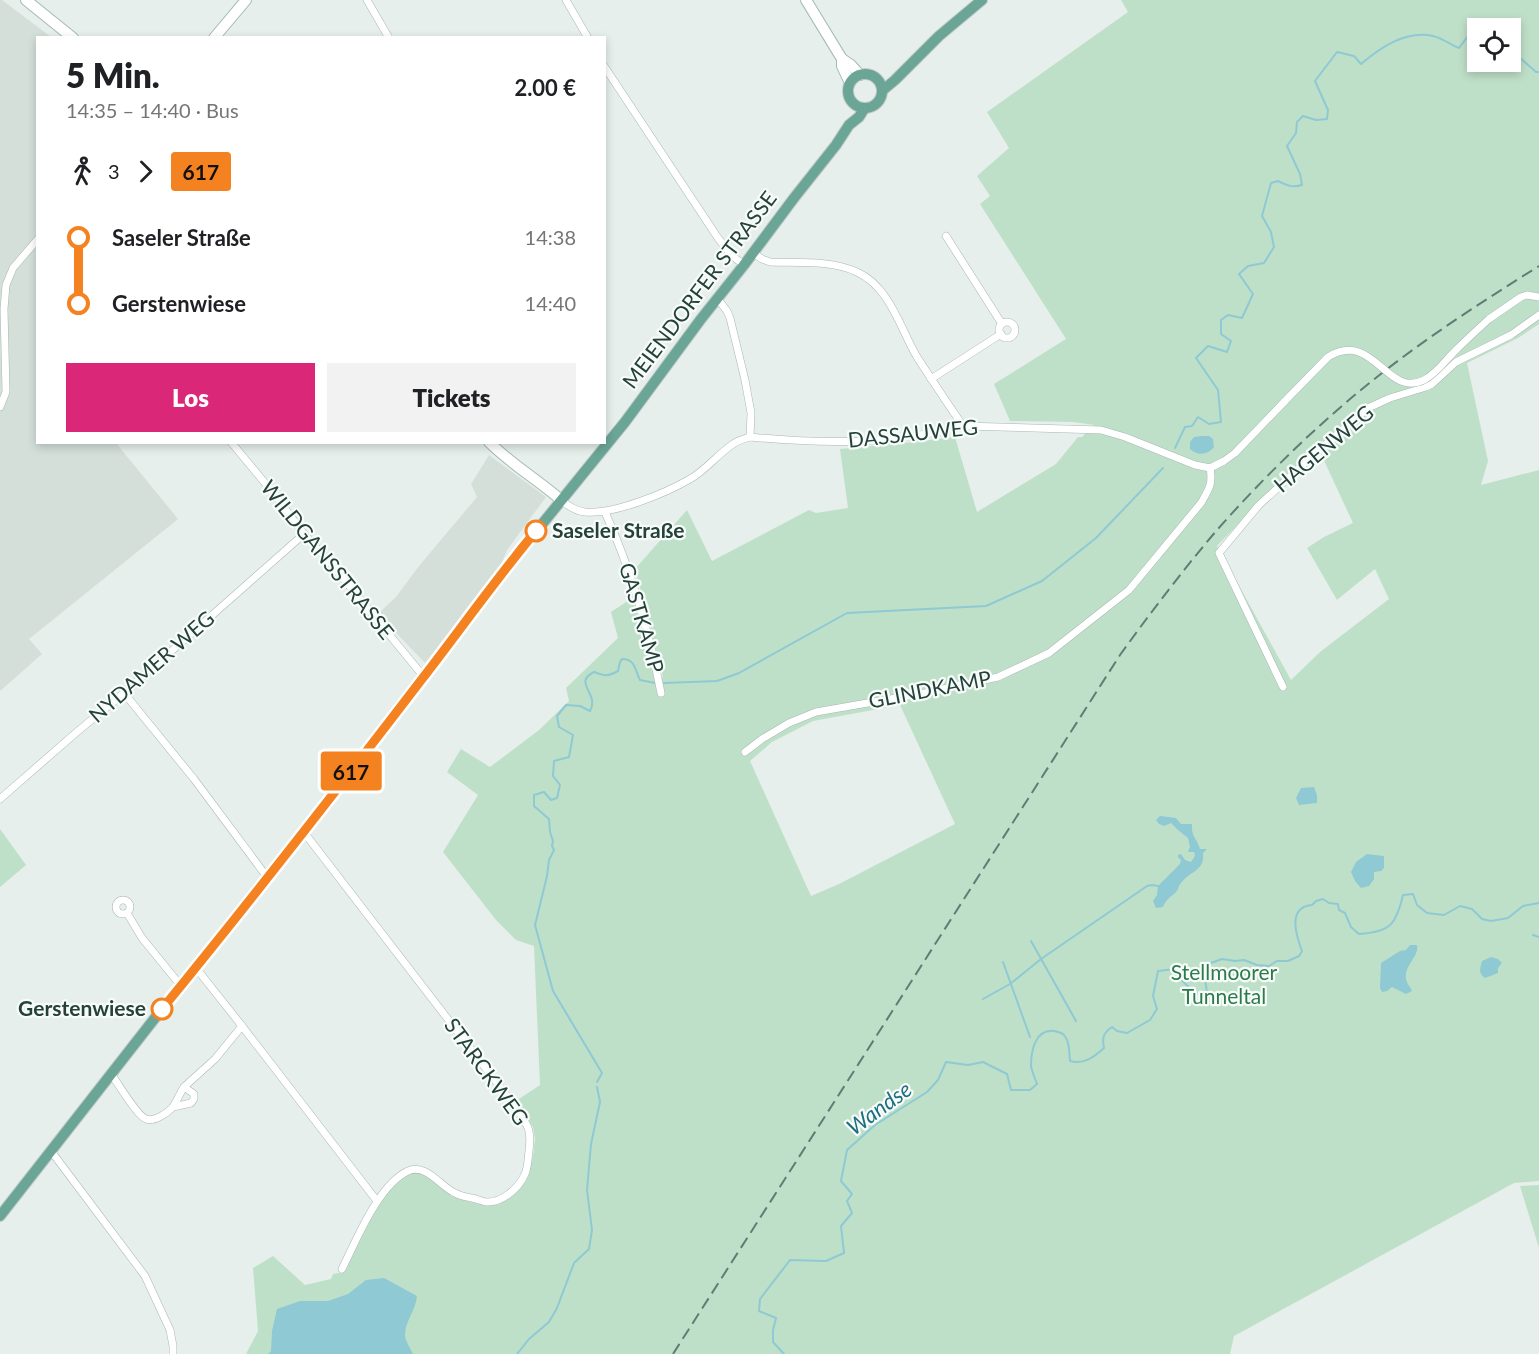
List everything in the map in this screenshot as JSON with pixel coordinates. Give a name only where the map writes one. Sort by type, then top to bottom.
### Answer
[{"type":"main road","name":"MEIENDORFER STRASSE","points":[[0,1216],[424,677],[487,593],[625,422],[849,125],[859,117],[859,107],[870,108],[877,104],[883,90],[939,36],[982,0]]},
{"type":"main road","name":"MEIENDORFER STRASSE","points":[[860,75],[869,75],[877,79],[902,72]]},
{"type":"main road","points":[[859,107],[848,94],[850,83],[860,75]]},
{"type":"main road","points":[[877,79],[883,90]]},
{"type":"street","points":[[26,0],[71,36]]},
{"type":"street","points":[[216,36],[246,0]]},
{"type":"street","points":[[367,0],[388,36]]},
{"type":"street","points":[[567,0],[587,36]]},
{"type":"street","points":[[806,0],[842,59],[860,75]]},
{"type":"street","points":[[842,59],[842,66],[850,83]]},
{"type":"street","points":[[608,80],[718,238],[731,255],[744,265]]},
{"type":"street","points":[[946,236],[1002,324]]},
{"type":"street","points":[[0,407],[6,392],[4,309],[6,285],[13,268],[36,241]]},
{"type":"street","points":[[753,253],[765,261],[840,266],[867,277],[884,295],[914,351],[963,426]]},
{"type":"street","points":[[1210,468],[1234,453],[1328,357],[1346,350],[1363,353],[1397,380],[1414,383],[1423,381],[1489,319],[1521,297],[1527,295],[1539,297]]},
{"type":"street","points":[[491,444],[502,456],[547,487],[570,507],[578,510],[605,512],[648,498],[692,478],[735,442],[750,437],[751,413],[745,380],[730,318],[717,298]]},
{"type":"street","name":"HAGENWEG","points":[[1284,687],[1219,553],[1259,505],[1368,408],[1432,384],[1456,362],[1511,335],[1539,315]]},
{"type":"street","points":[[1006,322],[1011,324],[1015,332],[1013,335],[1005,338],[999,329],[1002,324],[1006,322]]},
{"type":"street","points":[[931,379],[1001,334]]},
{"type":"street","name":"DASSAUWEG","points":[[750,437],[848,442],[874,441],[963,426],[1101,430],[1125,437],[1195,465],[1210,468]]},
{"type":"street","name":"WILDGANSSTRASSE","points":[[233,444],[304,534],[424,677]]},
{"type":"street","name":"GLINDKAMP","points":[[745,752],[789,723],[816,712],[925,693],[998,677],[1049,653],[1129,590],[1201,503],[1212,480],[1210,468]]},
{"type":"street","name":"GASTKAMP","points":[[605,512],[627,564],[653,654],[661,693]]},
{"type":"street","name":"NYDAMER WEG","points":[[0,799],[304,534]]},
{"type":"street","points":[[124,693],[194,779],[267,877]]},
{"type":"street","name":"STARCKWEG","points":[[303,831],[514,1105],[529,1127],[531,1137],[526,1171],[522,1179],[517,1187],[498,1200],[487,1202],[457,1194],[418,1168],[403,1174],[377,1201],[342,1269]]},
{"type":"street","points":[[127,913],[142,938],[181,986]]},
{"type":"street","points":[[196,968],[377,1201]]},
{"type":"street","points":[[173,1107],[184,1087],[215,1059],[242,1026]]},
{"type":"street","points":[[111,1074],[139,1115],[147,1119],[157,1118],[173,1107],[191,1103],[194,1094],[184,1087]]},
{"type":"street","points":[[51,1151],[145,1276],[170,1329],[173,1354]]},
{"type":"shaded area","points":[[0,0],[2,0],[50,36],[36,36],[36,444],[117,444],[178,519],[29,639],[42,654],[0,691]]},
{"type":"shaded area","points":[[489,455],[546,497],[507,550],[499,570],[425,663],[378,614],[396,597],[477,497],[471,484]]},
{"type":"green space","name":"Stellmoorer Tunneltal","points":[[1121,0],[1539,0],[1539,324],[1518,338],[1467,363],[1488,461],[1481,485],[1539,470],[1539,1181],[1514,1183],[1234,1336],[1230,1354],[246,1354],[258,1331],[253,1268],[273,1256],[305,1285],[331,1279],[333,1274],[343,1272],[376,1210],[400,1180],[412,1172],[423,1173],[449,1193],[462,1199],[493,1204],[528,1174],[535,1138],[533,1127],[516,1101],[540,1085],[534,946],[516,940],[496,920],[443,852],[478,795],[447,772],[461,749],[490,767],[539,730],[569,701],[566,688],[618,638],[611,612],[632,598],[656,681],[663,677],[635,569],[687,510],[712,561],[809,510],[816,513],[848,508],[840,449],[955,437],[977,512],[1056,464],[1078,437],[1082,437],[1094,425],[1073,422],[1010,421],[994,384],[1066,339],[980,204],[990,196],[977,176],[1009,148],[987,112],[1128,12]],"holes":[[[1316,448],[1321,454],[1353,523],[1307,548],[1337,600],[1375,569],[1389,599],[1320,652],[1291,680],[1217,546],[1272,489]],[[900,705],[955,824],[811,896],[750,761],[772,742],[813,721]]]},
{"type":"green space","points":[[0,829],[26,865],[0,887]]},
{"type":"green space","points":[[1539,1185],[1539,1248],[1520,1186]]},
{"type":"water","points":[[1209,436],[1213,439],[1214,447],[1206,453],[1199,454],[1190,449],[1190,442],[1194,437]]},
{"type":"water","points":[[1314,787],[1317,803],[1299,805],[1296,798],[1301,788]]},
{"type":"water","points":[[1160,816],[1176,818],[1181,824],[1192,824],[1193,835],[1200,849],[1207,849],[1203,853],[1202,864],[1185,879],[1163,907],[1156,908],[1153,901],[1157,895],[1158,886],[1180,864],[1181,860],[1178,855],[1181,854],[1185,860],[1191,862],[1195,856],[1194,852],[1188,851],[1190,847],[1188,838],[1171,823],[1164,826],[1159,824],[1156,820]]},
{"type":"water","points":[[1367,854],[1384,856],[1384,868],[1374,872],[1374,879],[1369,886],[1361,888],[1351,872],[1356,862]]},
{"type":"water","points":[[1410,945],[1417,945],[1416,954],[1406,972],[1407,983],[1412,991],[1406,994],[1392,987],[1382,992],[1380,988],[1381,963],[1400,951],[1406,950]]},
{"type":"water","points":[[1491,957],[1502,963],[1498,968],[1498,973],[1485,978],[1480,973],[1482,961]]},
{"type":"water","points":[[384,1278],[417,1296],[405,1335],[413,1354],[268,1354],[271,1351],[272,1331],[277,1309],[300,1301],[328,1301],[348,1294],[366,1280]]},
{"type":"waterway","points":[[1175,448],[1185,427],[1192,426],[1198,417],[1209,424],[1221,422],[1218,390],[1196,358],[1208,346],[1227,352],[1231,341],[1221,334],[1221,320],[1228,315],[1242,318],[1253,294],[1239,274],[1248,266],[1264,263],[1274,247],[1271,232],[1262,216],[1271,183],[1278,181],[1286,185],[1302,185],[1300,174],[1287,146],[1296,133],[1297,122],[1303,116],[1316,120],[1327,119],[1328,110],[1315,81],[1337,52],[1354,56],[1361,64],[1385,46],[1413,35],[1433,36],[1459,48],[1467,37]]},
{"type":"waterway","points":[[1521,59],[1539,72]]},
{"type":"waterway","points":[[664,683],[717,681],[739,673],[847,613],[986,606],[1042,581],[1096,538],[1163,468]]},
{"type":"waterway","points":[[597,1082],[602,1073],[553,991],[535,925],[549,860],[554,850],[549,819],[534,806],[534,795],[544,792],[551,800],[557,798],[560,785],[553,776],[554,761],[569,757],[573,735],[559,727],[557,716],[566,705],[580,706],[590,711],[592,699],[586,684],[588,676],[594,672],[606,675],[614,673],[618,671],[622,659],[633,663],[640,680],[655,683]]},
{"type":"waterway","points":[[983,999],[1010,984],[1041,959],[1147,886],[1158,886]]},
{"type":"waterway","name":"Wandse","points":[[784,1354],[773,1342],[776,1318],[759,1311],[760,1299],[790,1260],[826,1261],[844,1253],[841,1226],[852,1213],[847,1201],[852,1194],[841,1181],[847,1150],[875,1125],[927,1092],[938,1080],[946,1062],[968,1065],[983,1062],[1007,1074],[1011,1090],[1030,1090],[1037,1084],[1031,1066],[1032,1054],[1035,1042],[1042,1034],[1054,1031],[1064,1035],[1068,1043],[1070,1061],[1080,1062],[1088,1059],[1104,1048],[1104,1036],[1112,1027],[1117,1031],[1127,1033],[1150,1020],[1157,1009],[1153,996],[1158,971],[1175,969],[1179,977],[1193,991],[1201,995],[1207,993],[1204,971],[1211,963],[1222,959],[1244,960],[1257,965],[1269,966],[1277,961],[1288,961],[1299,956],[1302,951],[1296,930],[1296,916],[1304,907],[1323,899],[1329,903],[1338,904],[1339,910],[1345,913],[1351,927],[1359,934],[1385,929],[1390,925],[1398,913],[1403,895],[1413,894],[1417,905],[1427,913],[1444,915],[1460,906],[1472,909],[1482,919],[1491,921],[1508,918],[1523,906],[1539,903]]},
{"type":"waterway","points":[[1533,935],[1539,937]]},
{"type":"waterway","points":[[1031,941],[1076,1021]]},
{"type":"waterway","points":[[1003,962],[1030,1037]]},
{"type":"waterway","points":[[517,1354],[529,1339],[549,1322],[557,1308],[574,1263],[589,1249],[592,1230],[587,1190],[591,1144],[600,1102],[597,1087]]},
{"type":"railway","points":[[673,1354],[1120,655],[1155,607],[1217,530],[1252,491],[1347,401],[1430,338],[1539,266]]},
{"type":"bus line","name":"617","points":[[162,1009],[317,814],[536,531]]},
{"type":"place","name":"Saseler Straße","points":[[536,531]]},
{"type":"place","name":"Gerstenwiese","points":[[162,1009]]}]
